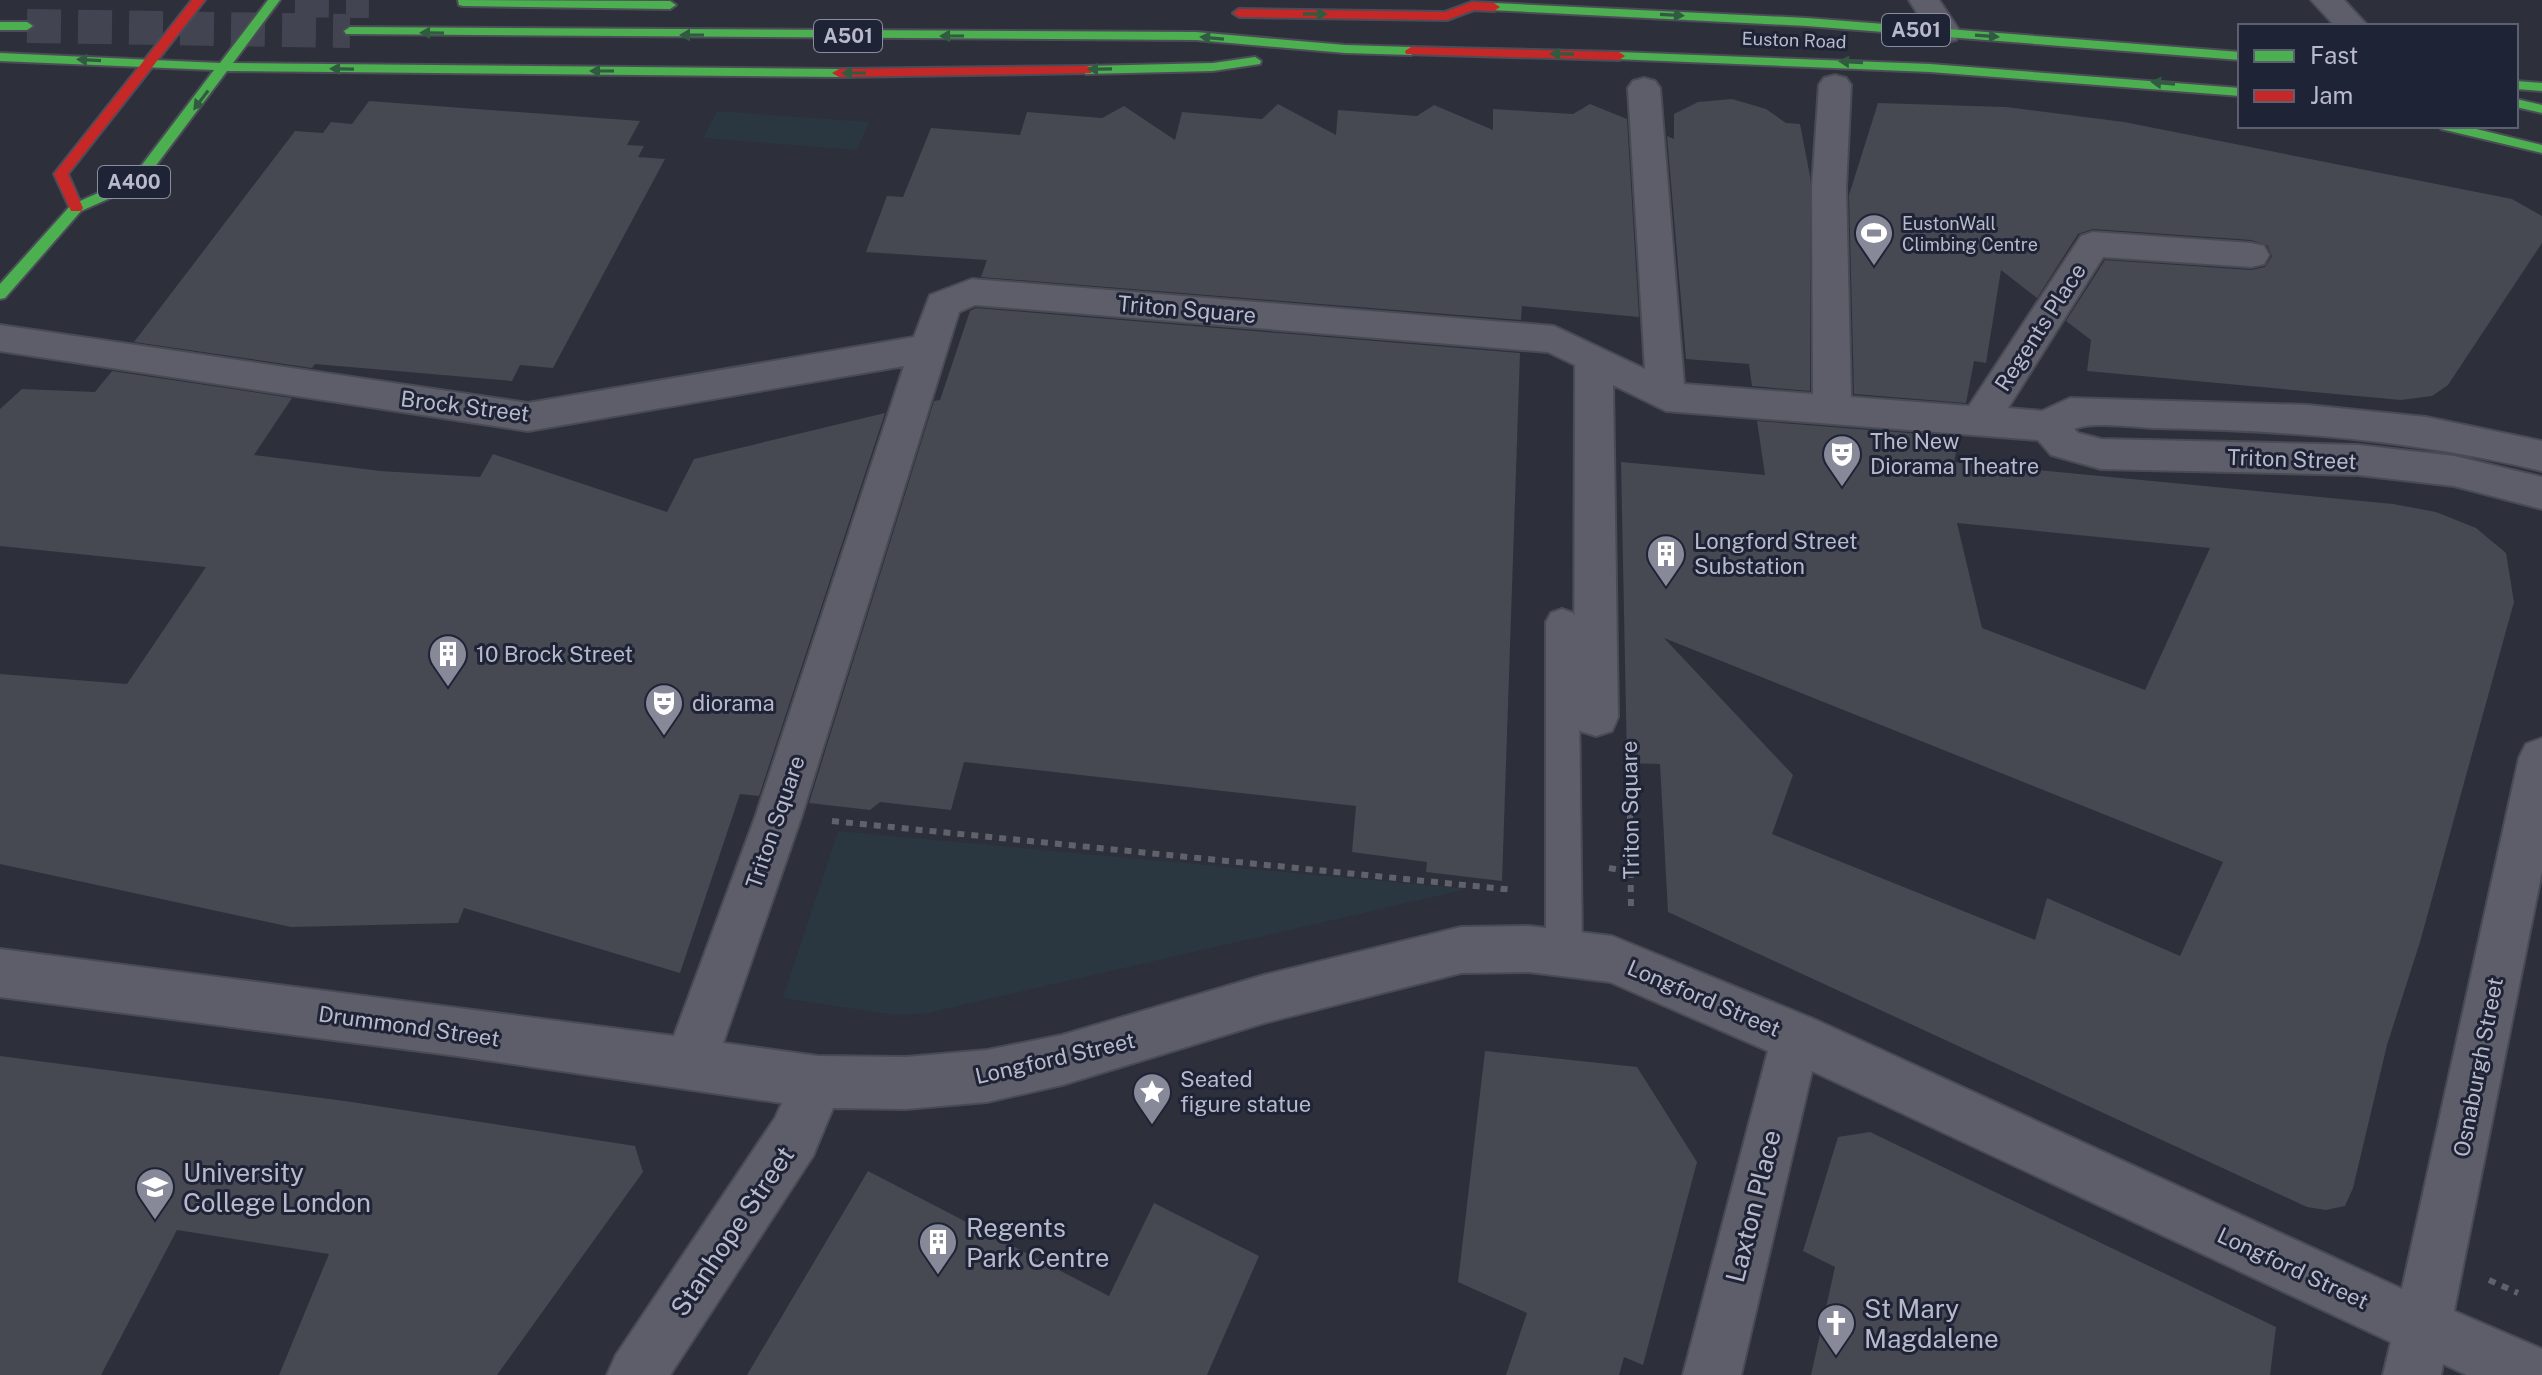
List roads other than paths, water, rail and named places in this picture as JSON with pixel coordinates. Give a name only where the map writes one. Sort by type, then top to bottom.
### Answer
[{"type":"main road","name":"A400","points":[[76,208],[61,174],[199,0]]},
{"type":"main road","name":"A400","points":[[0,294],[76,208],[137,181],[274,0]]},
{"type":"main road","points":[[446,2],[690,5]]},
{"type":"main road","name":"A501","points":[[1223,13],[1447,16],[1466,3]]},
{"type":"main road","name":"Euston Road","points":[[1466,3],[1807,22],[2238,56]]},
{"type":"main road","points":[[0,26],[27,26]]},
{"type":"main road","name":"A501","points":[[350,31],[1196,36],[1345,49]]},
{"type":"main road","name":"A501","points":[[0,57],[226,67],[947,73],[1213,67],[1345,49]]},
{"type":"main road","name":"Euston Road","points":[[1345,49],[1835,61],[2118,79],[2238,92]]},
{"type":"main road","points":[[2518,85],[2542,87]]},
{"type":"main road","points":[[2518,103],[2542,109]]},
{"type":"main road","points":[[2455,128],[2541,148]]},
{"type":"street","points":[[1924,0],[1945,33]]},
{"type":"street","points":[[2326,0],[2351,24]]},
{"type":"street","points":[[1832,411],[1829,187],[1835,85]]},
{"type":"street","points":[[1644,88],[1666,397]]},
{"type":"street","name":"Regents Place","points":[[1979,422],[2093,244],[2251,255]]},
{"type":"street","name":"Triton Square","points":[[690,1063],[779,815],[943,304],[972,292],[1554,339],[1594,358],[1596,717]]},
{"type":"street","name":"Brock Street","points":[[0,338],[528,417],[928,348]]},
{"type":"street","name":"Triton Street","points":[[1594,358],[1666,397],[2049,426],[2070,412],[2256,415],[2407,430],[2542,456]]},
{"type":"street","name":"Triton Street","points":[[2049,426],[2065,445],[2101,454],[2358,460],[2454,471],[2542,493]]},
{"type":"street","name":"Osnaburgh Street","points":[[2418,1351],[2542,758]]},
{"type":"street","name":"Longford Street","points":[[818,1082],[940,1082],[987,1076],[1062,1060],[1264,999],[1461,950],[1529,949],[1612,959],[1798,1038],[2418,1351],[2534,1375]]},
{"type":"street","name":"Drummond Street","points":[[0,973],[818,1082]]},
{"type":"street","name":"Laxton Place","points":[[1712,1375],[1785,1076],[1798,1038]]},
{"type":"street","name":"Stanhope Street","points":[[636,1375],[794,1137],[818,1082]]},
{"type":"lane","points":[[1562,622],[1564,953]]},
{"type":"tunnel","points":[[295,0],[369,1]]},
{"type":"tunnel","points":[[27,26],[350,31]]},
{"type":"place","name":"EustonWall Climbing Centre","points":[[1874,267]]},
{"type":"place","name":"The New Diorama Theatre","points":[[1842,488]]},
{"type":"place","name":"Longford Street Substation","points":[[1666,588]]},
{"type":"place","name":"10 Brock Street","points":[[448,688]]},
{"type":"place","name":"diorama","points":[[664,737]]},
{"type":"place","name":"Seated figure statue","points":[[1152,1126]]},
{"type":"place","name":"University College London","points":[[155,1221]]},
{"type":"place","name":"Regents Park Centre","points":[[938,1276]]},
{"type":"place","name":"St Mary Magdalene","points":[[1836,1357]]}]
